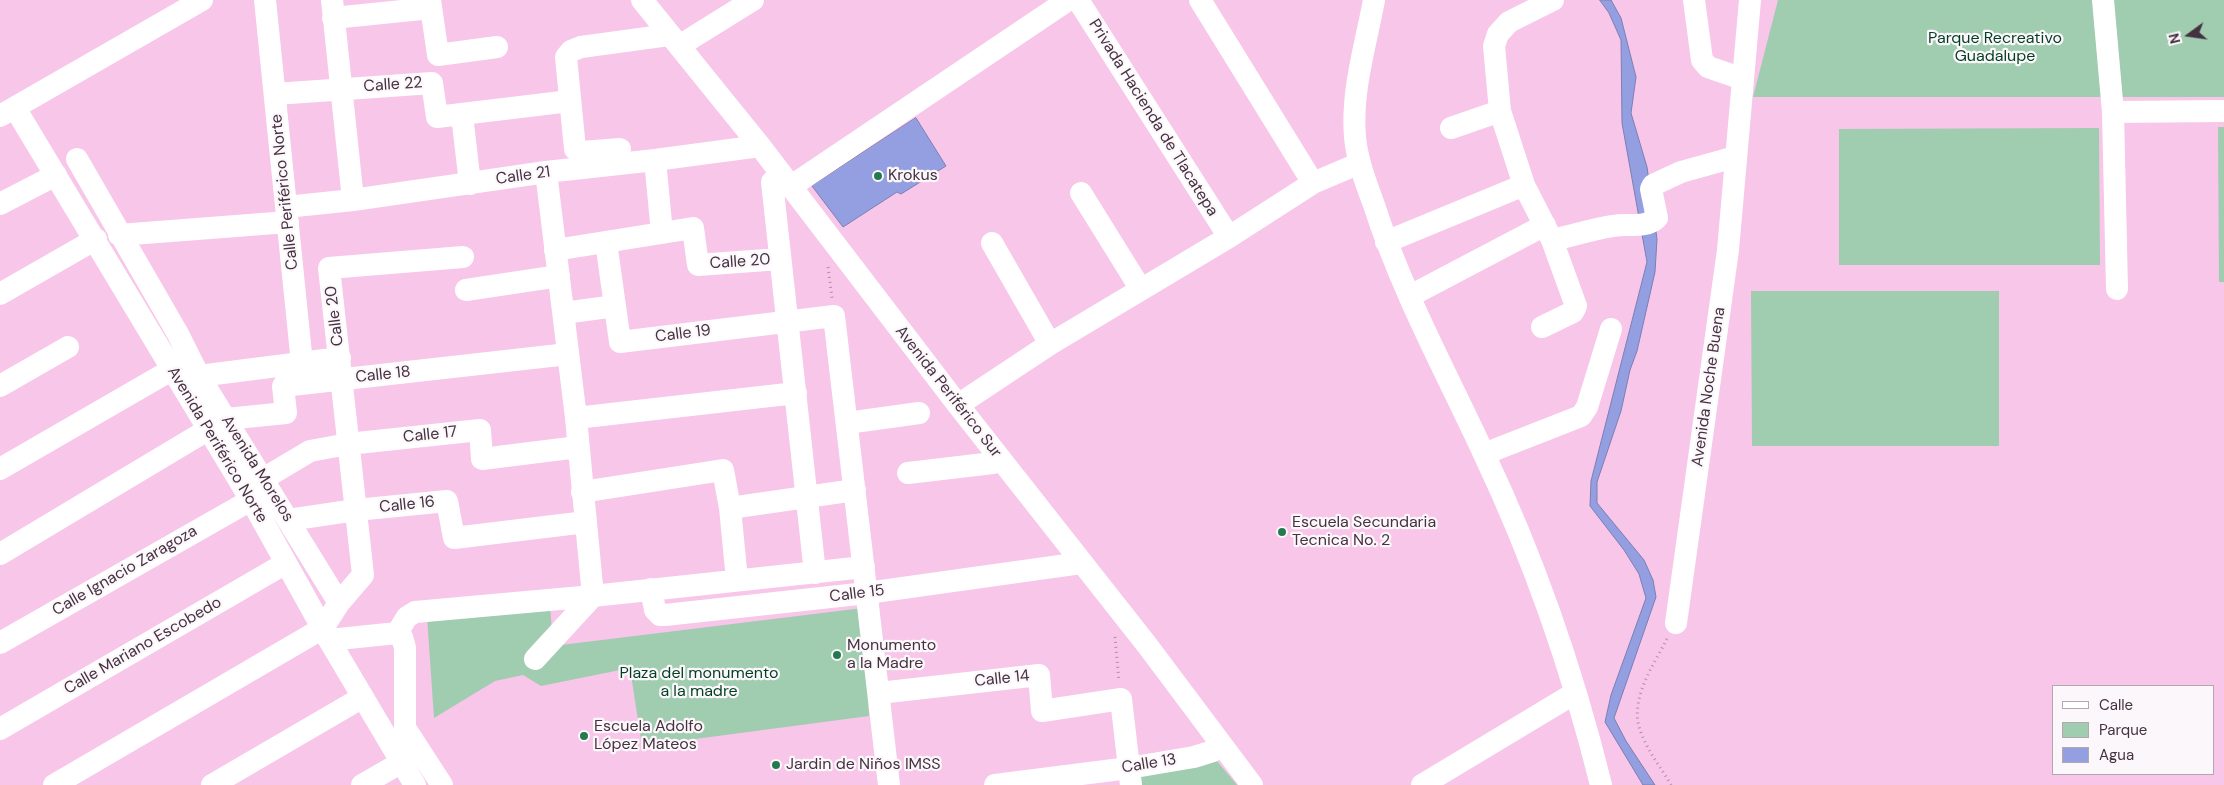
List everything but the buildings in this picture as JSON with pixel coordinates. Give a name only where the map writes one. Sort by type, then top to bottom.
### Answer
[{"type":"street","points":[[8,112],[202,0]]},
{"type":"street","name":"Calle Periférico Norte","points":[[265,0],[303,373]]},
{"type":"street","name":"Avenida Periférico Sur","points":[[642,0],[756,141],[781,185],[958,404],[1147,645],[1252,785]]},
{"type":"street","points":[[753,0],[674,41],[581,47],[572,51],[566,57],[566,62],[576,149],[581,152],[756,141]]},
{"type":"street","points":[[815,573],[780,259],[781,185],[1068,0]]},
{"type":"street","name":"Privada Hacienda de Tlacatepa","points":[[1078,0],[1228,237]]},
{"type":"street","points":[[1200,0],[1313,183]]},
{"type":"street","points":[[1374,0],[1355,102],[1355,136],[1360,163],[1386,242],[1484,454],[1533,569],[1575,693],[1601,785]]},
{"type":"street","points":[[1542,326],[1573,312],[1576,306],[1548,233],[1524,185],[1500,112],[1494,46],[1498,34],[1509,22],[1553,0]]},
{"type":"street","points":[[1694,0],[1702,60],[1708,66],[1743,79]]},
{"type":"street","name":"Avenida Noche Buena","points":[[1676,623],[1728,250],[1750,0]]},
{"type":"street","points":[[2103,0],[2113,112],[2117,289]]},
{"type":"street","points":[[353,200],[333,9],[430,4],[438,54],[497,47]]},
{"type":"street","name":"Calle 22","points":[[275,94],[432,83],[437,117],[570,100]]},
{"type":"street","points":[[2113,112],[2224,111]]},
{"type":"street","name":"Avenida Periférico Norte","points":[[8,112],[56,175],[173,369],[217,424],[251,500],[326,634],[415,785]]},
{"type":"street","points":[[1451,128],[1500,112]]},
{"type":"street","points":[[462,115],[470,184]]},
{"type":"street","name":"Calle 21","points":[[119,235],[287,214],[353,200],[546,172],[655,160],[756,141]]},
{"type":"street","points":[[1410,296],[1548,233],[1615,226],[1630,227],[1645,224],[1657,218],[1651,189],[1653,185],[1680,172],[1735,157]]},
{"type":"street","name":"Avenida Morelos","points":[[77,159],[119,235],[178,334],[200,376],[217,424],[263,479],[339,603]]},
{"type":"street","points":[[655,160],[662,233]]},
{"type":"street","points":[[958,404],[1050,344],[1140,288],[1228,237],[1313,183],[1360,163]]},
{"type":"street","points":[[535,659],[593,596],[576,418],[546,172]]},
{"type":"street","points":[[0,204],[56,175]]},
{"type":"street","points":[[1386,242],[1524,185]]},
{"type":"street","points":[[1081,192],[1140,288]]},
{"type":"street","name":"Calle 20","points":[[555,250],[693,228],[698,264],[780,259]]},
{"type":"street","points":[[0,294],[96,239]]},
{"type":"street","points":[[564,313],[615,306],[606,242]]},
{"type":"street","points":[[992,243],[1050,344]]},
{"type":"street","name":"Calle 20","points":[[341,368],[329,268],[463,257]]},
{"type":"street","points":[[466,290],[559,276]]},
{"type":"street","name":"Calle 19","points":[[615,306],[620,342],[834,316]]},
{"type":"street","points":[[834,316],[889,785]]},
{"type":"street","points":[[1484,454],[1581,416],[1588,407],[1611,329]]},
{"type":"street","points":[[156,342],[178,334]]},
{"type":"street","points":[[0,386],[68,347]]},
{"type":"street","name":"Calle 18","points":[[217,424],[286,413],[283,386],[303,373],[341,368],[568,354]]},
{"type":"street","points":[[326,634],[339,603],[363,574],[341,368]]},
{"type":"street","points":[[0,469],[173,369]]},
{"type":"street","points":[[200,376],[303,373]]},
{"type":"street","points":[[576,418],[796,393]]},
{"type":"street","points":[[847,423],[918,413]]},
{"type":"street","points":[[0,554],[217,424]]},
{"type":"street","name":"Calle 17","points":[[263,479],[310,451],[348,444],[480,430],[482,459],[578,447]]},
{"type":"street","points":[[908,473],[993,462]]},
{"type":"street","points":[[582,492],[723,470],[730,508],[738,580]]},
{"type":"street","points":[[730,508],[855,490]]},
{"type":"street","name":"Calle Ignacio Zaragoza","points":[[0,643],[251,500]]},
{"type":"street","name":"Calle 16","points":[[288,520],[356,510],[447,501],[454,538],[586,522]]},
{"type":"street","name":"Calle Mariano Escobedo","points":[[0,729],[286,562]]},
{"type":"street","name":"Calle 15","points":[[651,589],[656,610],[660,615],[666,615],[867,593],[1082,563]]},
{"type":"street","points":[[397,633],[407,617],[415,612],[593,596],[864,567]]},
{"type":"street","points":[[54,785],[326,634],[397,633],[402,637],[406,648],[405,728],[402,762],[362,785]]},
{"type":"street","name":"Calle 14","points":[[879,693],[1039,675],[1042,711],[1121,699]]},
{"type":"street","points":[[1422,785],[1575,693]]},
{"type":"street","points":[[212,785],[363,697]]},
{"type":"street","points":[[1121,699],[1130,776]]},
{"type":"street","points":[[405,728],[442,785]]},
{"type":"street","name":"Calle 13","points":[[995,785],[1130,776],[1213,751]]},
{"type":"path","points":[[828,264],[834,316]]},
{"type":"path","points":[[1671,785],[1641,735],[1636,712],[1642,687],[1676,623]]},
{"type":"path","points":[[1115,636],[1121,699]]},
{"type":"green space","name":"Parque Recreativo Guadalupe","points":[[1778,0],[2224,0],[2224,97],[1753,97]]},
{"type":"green space","points":[[2218,127],[2224,127],[2224,282],[2219,282]]},
{"type":"green space","points":[[2099,128],[2100,265],[1839,265],[1839,129]]},
{"type":"green space","points":[[1751,291],[1999,291],[1999,446],[1752,446]]},
{"type":"green space","name":"Plaza del monumento a la madre","points":[[550,605],[553,646],[863,608],[869,716],[642,746],[630,668],[541,686],[523,675],[495,681],[434,718],[427,616]]},
{"type":"green space","points":[[1212,755],[1237,785],[1137,785],[1136,772]]},
{"type":"water","points":[[1600,0],[1611,0],[1621,18],[1636,77],[1631,113],[1647,167],[1657,239],[1655,272],[1637,351],[1630,370],[1621,411],[1597,482],[1597,503],[1644,560],[1653,580],[1656,597],[1614,718],[1626,741],[1655,785],[1643,785],[1605,722],[1611,695],[1646,598],[1639,574],[1624,550],[1590,506],[1591,481],[1647,262],[1622,123],[1621,40],[1609,13]]},
{"type":"water","name":"Krokus","points":[[916,118],[946,166],[901,194],[897,192],[843,227],[812,186]]},
{"type":"place","name":"Krokus","points":[[878,176]]},
{"type":"place","name":"Escuela Secundaria Tecnica No. 2","points":[[1282,532]]},
{"type":"place","name":"Monumento a la Madre","points":[[837,655]]},
{"type":"place","name":"Escuela Adolfo López Mateos","points":[[584,736]]},
{"type":"place","name":"Jardin de Niños IMSS","points":[[776,765]]}]
